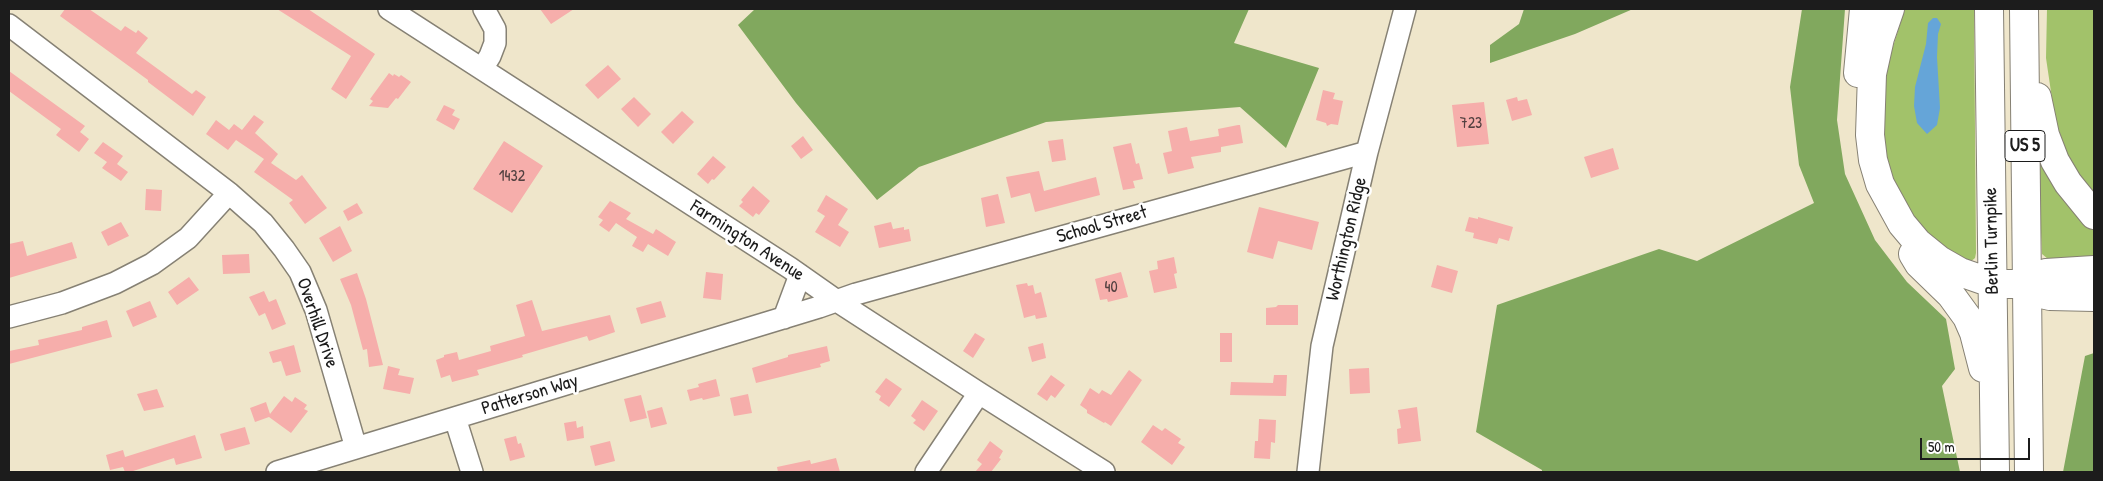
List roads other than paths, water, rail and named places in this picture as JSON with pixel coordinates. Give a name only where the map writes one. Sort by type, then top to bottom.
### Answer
[{"type":"highway","points":[[1864,9],[1858,86],[1860,106],[1870,127]]},
{"type":"highway","points":[[1890,9],[1877,47],[1872,74],[1870,127],[1873,160],[1880,184],[1891,207],[1908,231],[1925,249],[1946,264],[1967,274],[1992,282],[2027,284],[2037,293],[2050,296],[2094,297]]},
{"type":"highway","name":"Berlin Turnpike","points":[[1990,9],[1995,472]]},
{"type":"highway","name":"Berlin Turnpike","points":[[2024,9],[2029,472]]},
{"type":"highway","points":[[2024,40],[2033,66],[2041,119],[2049,148],[2068,183],[2094,215]]},
{"type":"highway","points":[[1908,231],[1911,248],[1916,260],[1955,299],[1970,323],[1994,411]]},
{"type":"highway","points":[[2027,284],[2034,277],[2046,273],[2094,270]]},
{"type":"street","name":"Farmington Avenue","points":[[389,9],[979,393],[1104,472]]},
{"type":"street","points":[[482,69],[495,43],[495,29],[484,9]]},
{"type":"street","name":"Worthington Ridge","points":[[1308,472],[1322,346],[1366,152],[1405,9]]},
{"type":"street","name":"Overhill Drive","points":[[9,25],[229,193],[263,223],[300,272],[316,310],[356,448]]},
{"type":"street","name":"School Street","points":[[837,301],[1366,152]]},
{"type":"street","points":[[9,317],[62,303],[115,284],[152,264],[188,238],[229,193]]},
{"type":"street","points":[[784,318],[800,275]]},
{"type":"street","name":"Patterson Way","points":[[277,472],[837,301]]},
{"type":"street","points":[[926,472],[979,393]]},
{"type":"street","points":[[454,418],[472,472]]},
{"type":"water","points":[[1933,18],[1937,18],[1941,24],[1938,34],[1937,57],[1940,108],[1937,125],[1927,134],[1917,123],[1914,106],[1915,87],[1926,44],[1928,23]]}]
